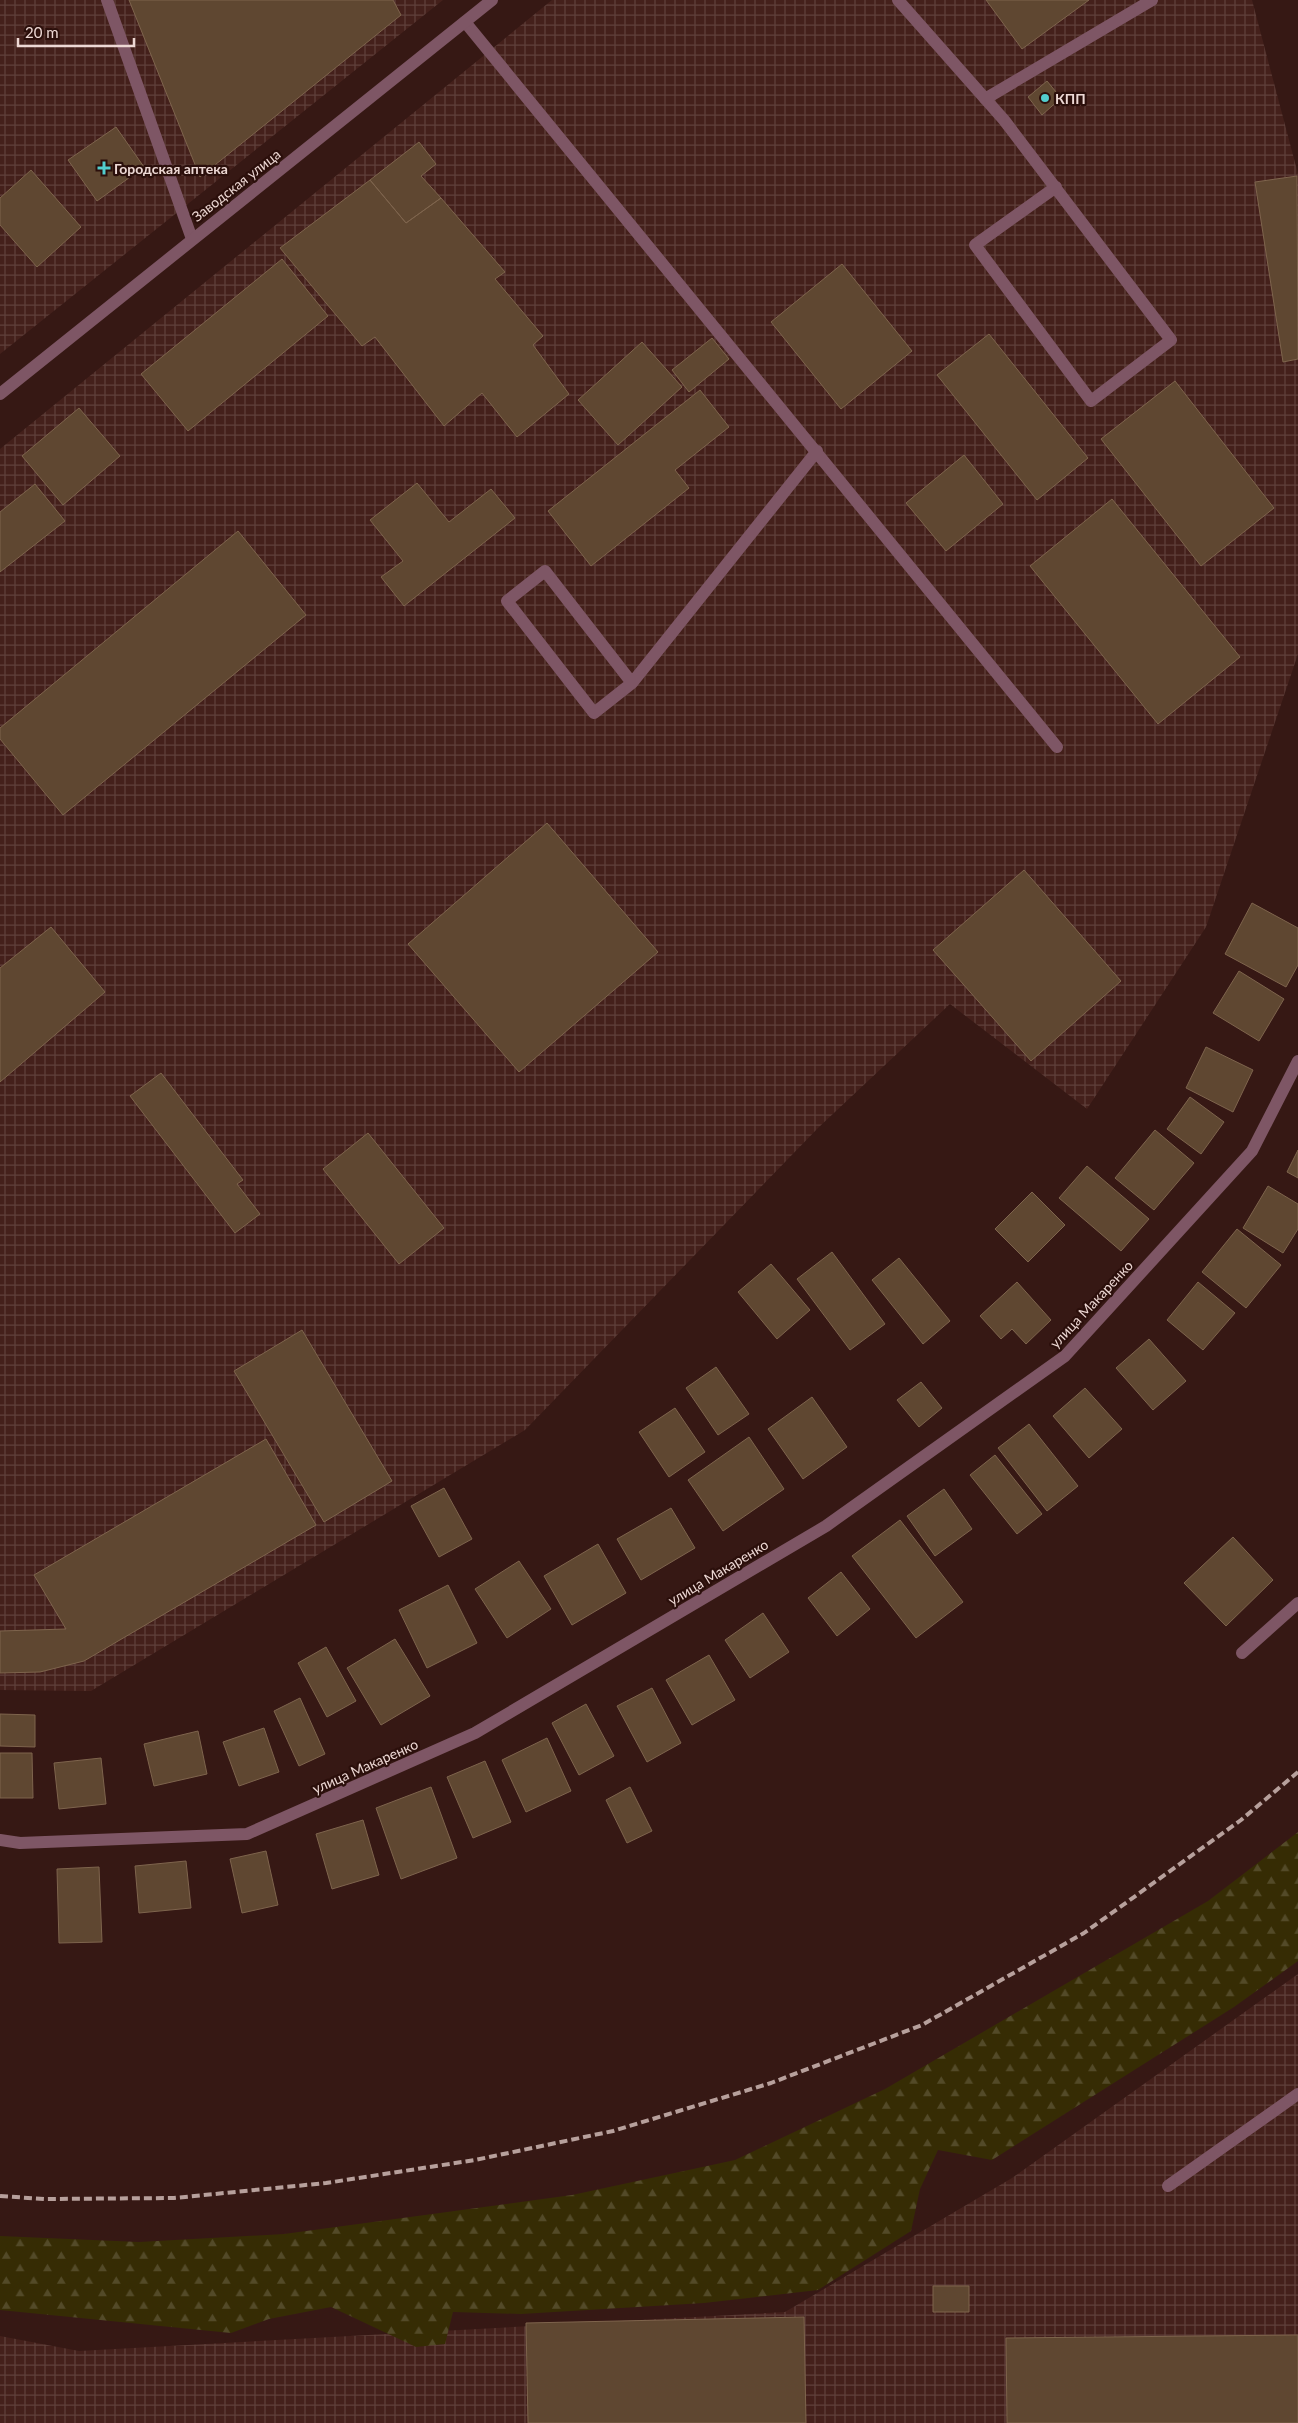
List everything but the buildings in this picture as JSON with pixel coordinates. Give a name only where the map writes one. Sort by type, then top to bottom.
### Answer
[{"type":"street","points":[[107,0],[192,239]]},
{"type":"street","name":"Заводская улица","points":[[0,394],[492,0]]},
{"type":"street","points":[[898,0],[985,98],[1056,187],[1171,340],[1091,401],[975,245],[1056,187]]},
{"type":"street","points":[[985,98],[1152,0]]},
{"type":"street","points":[[465,22],[1058,746]]},
{"type":"street","points":[[632,683],[545,571],[507,601],[594,713],[632,683],[817,452]]},
{"type":"street","name":"улица Макаренко","points":[[0,1840],[20,1843],[247,1834],[475,1733],[826,1526],[1065,1356],[1252,1151],[1298,1061]]},
{"type":"street","points":[[1242,1653],[1298,1603]]},
{"type":"street","points":[[1168,2186],[1298,2094]]},
{"type":"shaded area","points":[[0,0],[443,0],[0,354]]},
{"type":"shaded area","points":[[552,0],[1252,0],[1298,174],[1298,654],[1206,927],[1087,1109],[950,1004],[819,1127],[525,1430],[91,1691],[0,1690],[0,449]]},
{"type":"shaded area","points":[[1298,1974],[1298,2423],[0,2423],[0,2336],[79,2351],[785,2312],[1012,2178]]},
{"type":"green space","points":[[1298,1832],[1298,1961],[1234,2007],[992,2160],[938,2150],[920,2189],[911,2231],[818,2290],[704,2303],[521,2314],[453,2312],[445,2344],[416,2347],[331,2307],[269,2319],[231,2333],[0,2310],[0,2236],[139,2242],[284,2234],[572,2195],[735,2160],[885,2089],[1208,1901]]},
{"type":"railway","points":[[0,2196],[44,2199],[174,2198],[326,2183],[475,2160],[613,2131],[771,2083],[922,2025],[1084,1933],[1241,1820],[1298,1772]]},
{"type":"place","name":"КПП","points":[[1045,98]]},
{"type":"place","name":"Городская аптека","points":[[104,168]]}]
